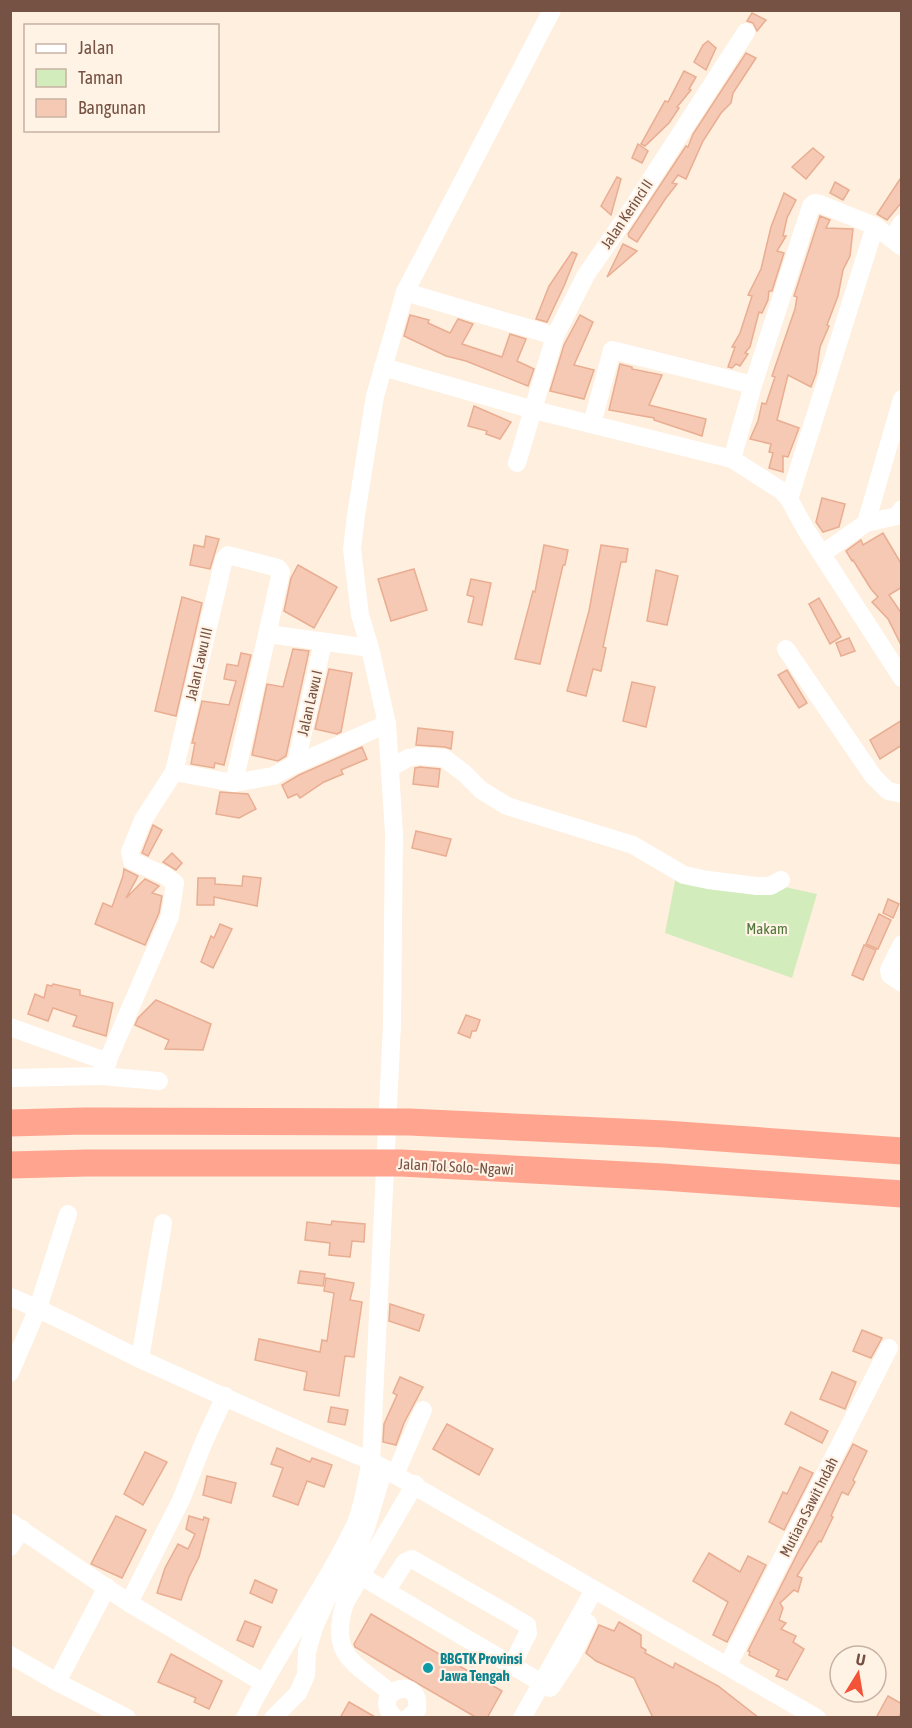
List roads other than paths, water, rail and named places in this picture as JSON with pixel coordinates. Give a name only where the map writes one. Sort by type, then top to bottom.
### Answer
[{"type":"highway","points":[[10,1123],[85,1121],[409,1122],[665,1134],[902,1151]]},
{"type":"highway","name":"Jalan Tol Solo–Ngawi","points":[[10,1166],[87,1163],[401,1163],[663,1177],[902,1194]]},
{"type":"street","points":[[280,1716],[298,1693],[306,1675],[307,1651],[315,1625],[327,1599],[357,1550],[384,1468],[383,1205],[392,1024],[394,833],[387,724],[360,615],[352,549],[356,515],[375,396],[405,292],[552,10]]},
{"type":"street","name":"Jalan Kerinci II","points":[[518,463],[555,336],[586,275],[747,32]]},
{"type":"street","points":[[732,459],[753,385],[811,206],[814,203],[820,204],[875,226],[897,243],[902,223]]},
{"type":"street","points":[[789,499],[875,226]]},
{"type":"street","points":[[405,292],[555,336]]},
{"type":"street","points":[[592,424],[612,350],[753,385]]},
{"type":"street","points":[[383,367],[534,410],[732,459],[782,491],[789,499],[806,530],[902,678]]},
{"type":"street","points":[[866,523],[901,404]]},
{"type":"street","points":[[822,554],[866,523],[900,516]]},
{"type":"street","name":"Jalan Lawu III","points":[[105,1069],[170,916],[175,883],[164,875],[132,861],[130,852],[143,820],[174,772],[225,556],[280,569],[268,634]]},
{"type":"street","points":[[234,783],[268,634],[370,648]]},
{"type":"street","name":"Jalan Lawu I","points":[[296,764],[323,642]]},
{"type":"street","points":[[786,649],[873,776],[888,791],[902,794]]},
{"type":"street","points":[[174,772],[234,783],[273,776],[387,724]]},
{"type":"street","points":[[390,768],[408,758],[419,756],[444,758],[481,790],[507,806],[633,845],[684,875],[757,886],[770,886],[781,880]]},
{"type":"street","points":[[902,944],[889,970],[890,975],[902,983]]},
{"type":"street","points":[[10,1028],[105,1069],[159,1081]]},
{"type":"street","points":[[10,1078],[105,1069]]},
{"type":"street","points":[[10,1373],[38,1308],[68,1214]]},
{"type":"street","points":[[140,1359],[163,1223]]},
{"type":"street","points":[[10,1297],[415,1484],[817,1718]]},
{"type":"street","name":"Mutiara Sawit Indah","points":[[728,1665],[889,1348]]},
{"type":"street","points":[[129,1602],[181,1500],[225,1396]]},
{"type":"street","points":[[245,1718],[262,1682],[329,1573],[384,1468],[423,1410]]},
{"type":"street","points":[[391,1693],[359,1669],[345,1654],[339,1636],[339,1619],[345,1603],[415,1484]]},
{"type":"street","points":[[10,1547],[16,1526],[129,1602],[262,1682]]},
{"type":"street","points":[[386,1591],[405,1562],[412,1559],[527,1625],[528,1633],[512,1665]]},
{"type":"street","points":[[361,1576],[545,1685]]},
{"type":"street","points":[[57,1682],[107,1587]]},
{"type":"street","points":[[522,1718],[545,1685],[571,1657],[599,1592]]},
{"type":"street","points":[[10,1655],[127,1718]]},
{"type":"street","points":[[534,1718],[545,1685]]},
{"type":"street","points":[[394,1717],[389,1711],[387,1702],[391,1693],[398,1689],[407,1689],[414,1694],[418,1701],[418,1715]]},
{"type":"place","name":"BBGTK Provinsi Jawa Tengah","points":[[428,1668]]},
{"type":"park label","name":"Makam","points":[[767,929]]}]
